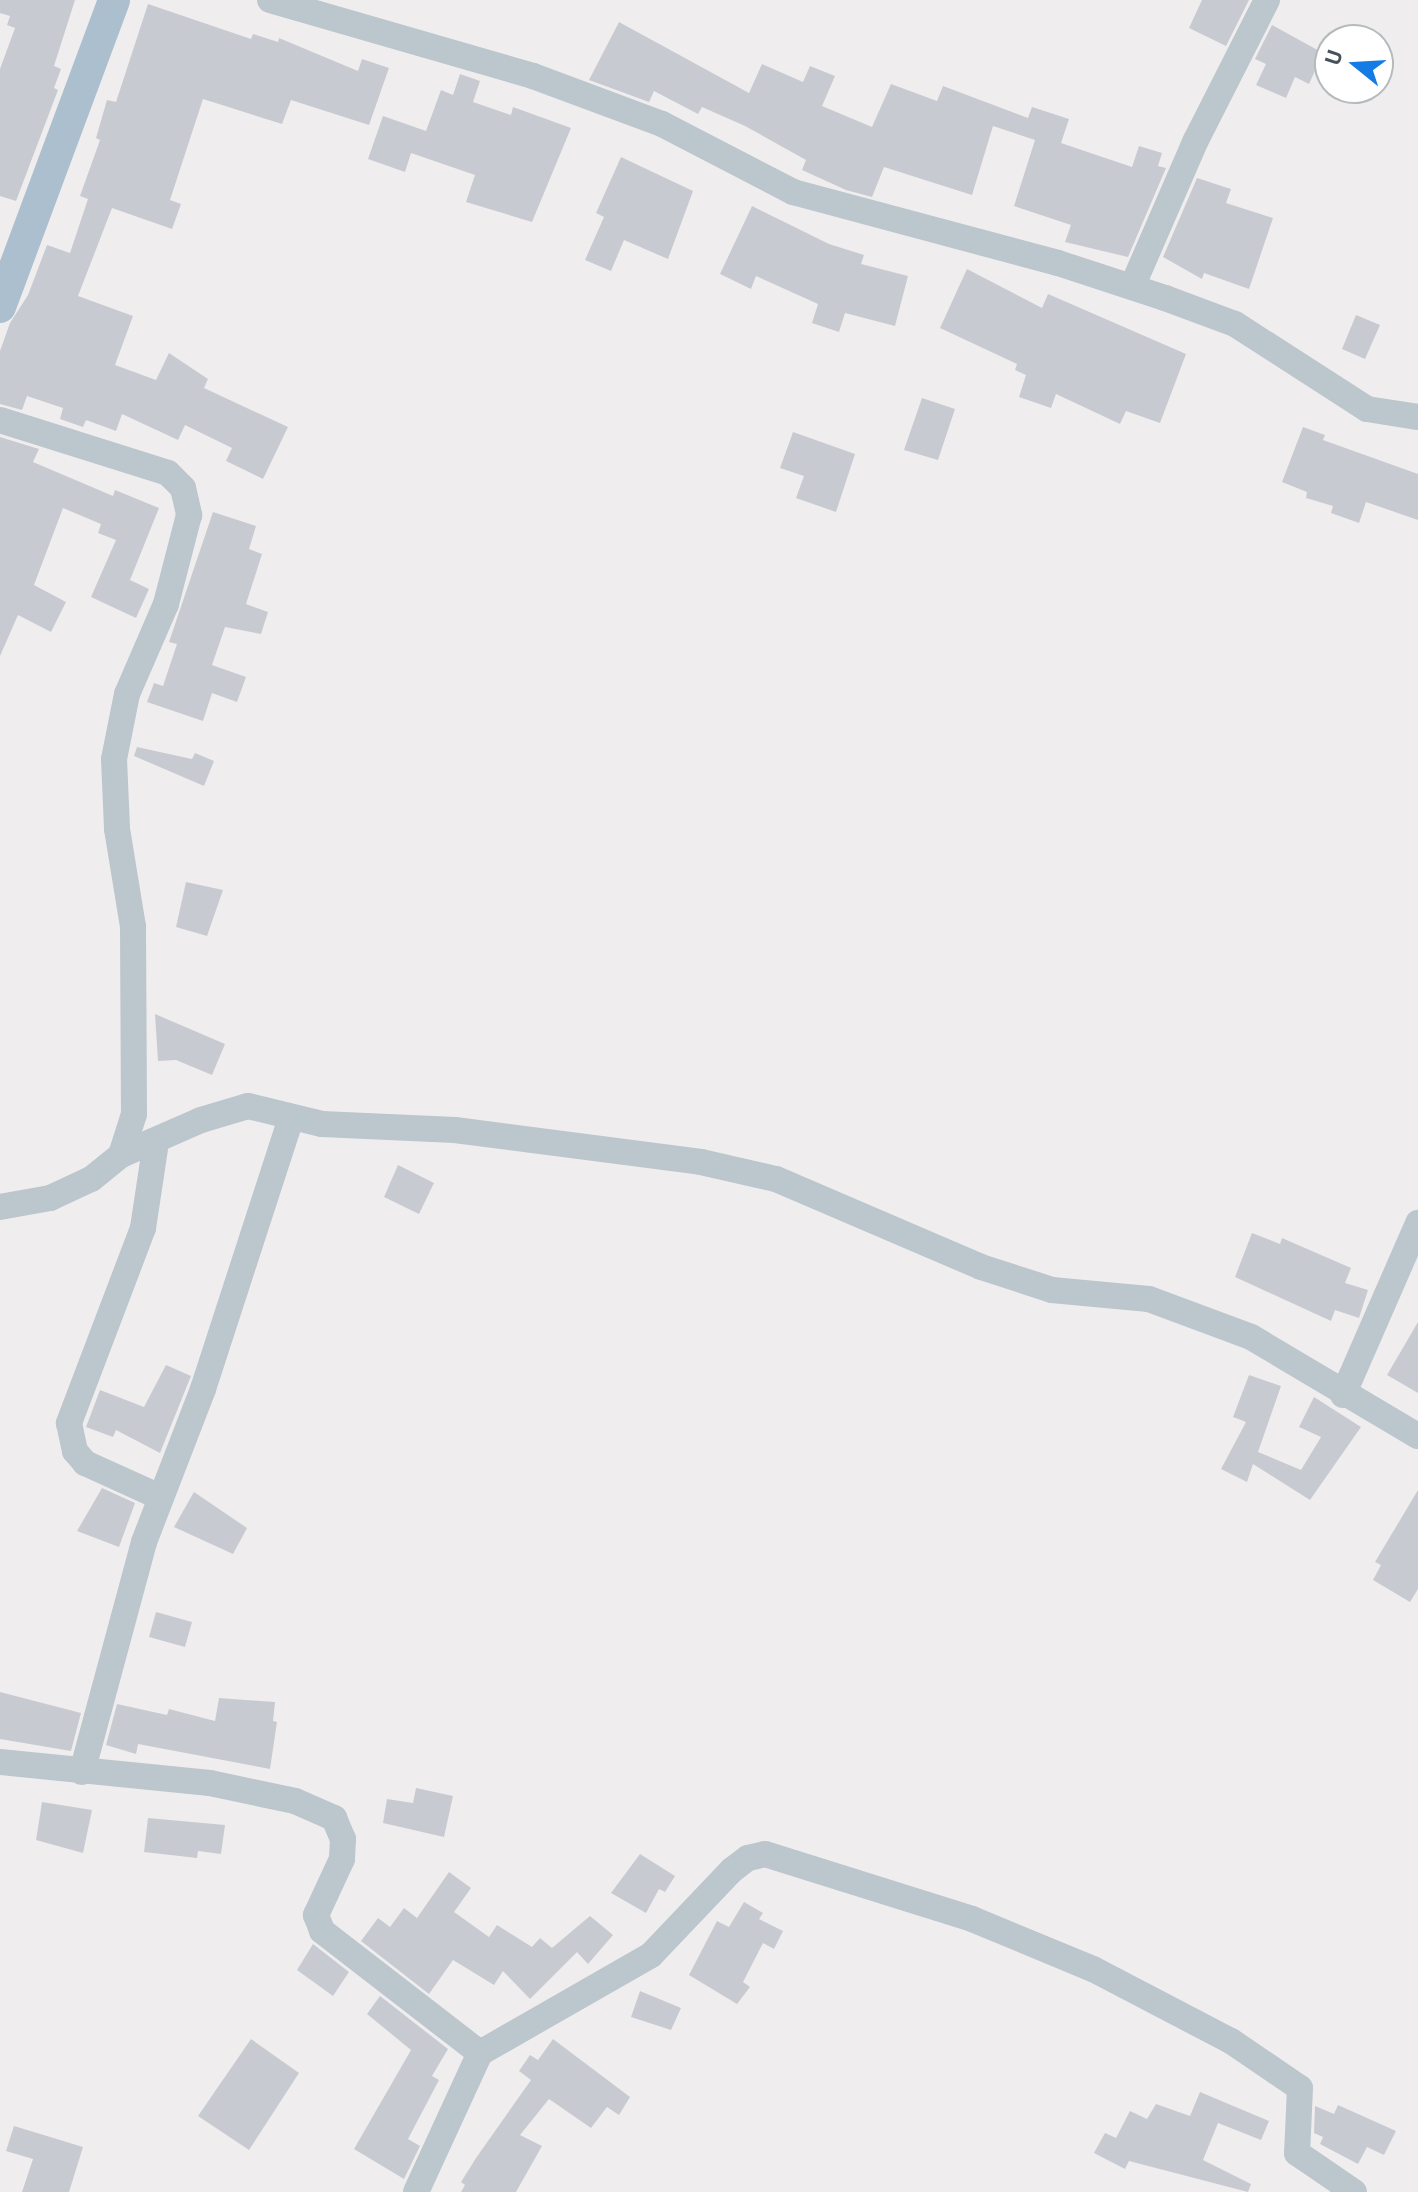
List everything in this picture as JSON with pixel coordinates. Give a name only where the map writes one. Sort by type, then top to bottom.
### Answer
[{"type":"main road","points":[[0,307],[114,0]]},
{"type":"street","points":[[270,0],[533,76],[662,124],[793,192],[1132,287],[1235,324],[1367,409],[1418,417]]},
{"type":"street","points":[[1132,287],[1196,140],[1267,0]]},
{"type":"street","points":[[0,420],[168,473],[183,488],[189,515],[166,604],[127,694],[114,759],[117,829],[133,927],[135,1034],[134,1114],[121,1155]]},
{"type":"street","points":[[0,1207],[50,1198],[91,1179],[121,1155],[201,1120],[248,1106],[291,1118],[609,1147],[776,1179],[981,1267],[1052,1290],[1149,1299],[1251,1337],[1343,1395],[1418,1436]]},
{"type":"street","points":[[82,1772],[160,1497],[203,1389],[291,1118]]},
{"type":"street","points":[[156,1142],[143,1228],[69,1423],[75,1451],[85,1463],[160,1497]]},
{"type":"street","points":[[1343,1395],[1418,1223]]},
{"type":"street","points":[[0,1762],[210,1783],[295,1801],[334,1818],[343,1839],[342,1859],[316,1915],[322,1931],[480,2053]]},
{"type":"street","points":[[416,2192],[480,2053],[651,1955],[732,1870],[748,1858],[765,1854],[972,1919],[1093,1969],[1231,2041],[1300,2088],[1297,2153],[1354,2192]]},
{"type":"building","points":[[0,0],[75,0],[54,66],[61,69],[54,88],[58,90],[16,201],[0,196],[0,69],[15,28],[7,25],[10,16],[0,13]]},
{"type":"building","points":[[1202,0],[1249,0],[1226,46],[1189,28]]},
{"type":"building","points":[[148,4],[251,39],[253,34],[278,42],[279,38],[358,71],[362,59],[389,68],[369,125],[291,100],[282,124],[203,99],[170,200],[181,204],[172,229],[112,208],[78,296],[133,316],[115,365],[156,380],[169,353],[208,379],[204,388],[288,427],[263,479],[226,461],[232,448],[185,425],[178,440],[122,414],[116,431],[86,420],[83,427],[60,419],[63,408],[27,396],[22,410],[0,404],[0,351],[10,323],[28,295],[47,245],[70,253],[88,199],[80,196],[100,140],[96,138],[107,100],[116,102]]},
{"type":"building","points":[[619,22],[749,93],[762,64],[803,82],[810,66],[835,76],[822,106],[872,127],[891,84],[937,101],[943,86],[1028,118],[1032,107],[1069,119],[1061,143],[1132,167],[1139,146],[1162,153],[1158,166],[1166,168],[1128,257],[1065,242],[1071,225],[1014,206],[1035,140],[993,126],[972,195],[884,167],[872,197],[846,190],[802,170],[806,160],[745,126],[702,107],[698,114],[654,91],[649,102],[589,80]]},
{"type":"building","points":[[1272,25],[1314,48],[1314,73],[1309,84],[1295,77],[1286,98],[1256,85],[1266,64],[1255,59]]},
{"type":"building","points":[[460,74],[480,81],[473,102],[511,115],[513,107],[571,128],[532,222],[466,202],[475,175],[411,153],[405,172],[368,159],[383,116],[426,131],[441,90],[453,95]]},
{"type":"building","points":[[621,157],[693,191],[668,259],[624,240],[611,271],[585,260],[604,217],[596,213]]},
{"type":"building","points":[[1197,178],[1231,189],[1226,203],[1273,218],[1249,289],[1204,273],[1202,279],[1163,257]]},
{"type":"building","points":[[752,206],[829,244],[864,255],[861,264],[908,276],[895,326],[845,313],[839,332],[812,323],[818,304],[756,276],[751,289],[720,274]]},
{"type":"building","points":[[967,269],[1042,308],[1048,294],[1186,354],[1160,423],[1126,411],[1120,424],[1056,394],[1051,408],[1019,397],[1026,375],[1015,370],[1017,364],[940,328]]},
{"type":"building","points":[[1356,315],[1380,325],[1365,359],[1342,349]]},
{"type":"building","points":[[922,398],[955,409],[938,460],[904,450]]},
{"type":"building","points":[[1303,427],[1325,435],[1323,440],[1418,474],[1418,520],[1366,502],[1359,523],[1331,513],[1333,506],[1306,498],[1307,492],[1282,482]]},
{"type":"building","points":[[793,432],[855,454],[836,512],[796,498],[804,476],[780,468]]},
{"type":"building","points":[[0,437],[39,449],[33,462],[113,496],[115,490],[159,508],[130,580],[149,589],[136,618],[91,597],[116,540],[98,533],[101,524],[63,508],[34,585],[66,602],[51,632],[18,615],[0,656]]},
{"type":"building","points":[[213,512],[256,526],[249,549],[262,554],[246,604],[268,612],[261,634],[225,627],[212,665],[246,677],[237,702],[212,693],[203,721],[147,702],[154,683],[163,686],[177,644],[169,642]]},
{"type":"building","points":[[137,747],[192,759],[195,753],[214,761],[204,786],[134,756]]},
{"type":"building","points":[[186,882],[223,890],[207,936],[176,927]]},
{"type":"building","points":[[155,1014],[225,1044],[212,1075],[176,1060],[158,1061]]},
{"type":"building","points":[[398,1165],[434,1183],[419,1214],[384,1197]]},
{"type":"building","points":[[1252,1233],[1280,1244],[1282,1238],[1351,1268],[1345,1283],[1368,1290],[1359,1318],[1335,1310],[1331,1321],[1235,1277]]},
{"type":"building","points":[[1418,1322],[1418,1393],[1387,1375]]},
{"type":"building","points":[[166,1365],[191,1376],[160,1453],[116,1430],[113,1437],[86,1427],[100,1390],[144,1407]]},
{"type":"building","points":[[1249,1375],[1281,1386],[1258,1452],[1301,1470],[1321,1437],[1299,1427],[1314,1397],[1361,1427],[1310,1500],[1253,1464],[1247,1482],[1221,1469],[1246,1422],[1233,1417]]},
{"type":"building","points":[[102,1488],[135,1503],[119,1547],[77,1531]]},
{"type":"building","points":[[1418,1490],[1418,1589],[1410,1602],[1373,1580],[1381,1565],[1375,1562]]},
{"type":"building","points":[[194,1492],[247,1528],[233,1554],[174,1527]]},
{"type":"building","points":[[156,1612],[192,1622],[185,1647],[149,1637]]},
{"type":"building","points":[[0,1692],[81,1713],[71,1751],[0,1739]]},
{"type":"building","points":[[219,1698],[275,1702],[273,1721],[277,1722],[270,1769],[138,1744],[136,1754],[106,1745],[117,1704],[167,1715],[169,1709],[215,1721]]},
{"type":"building","points":[[416,1788],[453,1796],[444,1837],[383,1823],[387,1799],[413,1803]]},
{"type":"building","points":[[42,1802],[92,1810],[83,1853],[36,1840]]},
{"type":"building","points":[[148,1818],[225,1825],[221,1854],[198,1851],[197,1858],[144,1852]]},
{"type":"building","points":[[640,1854],[675,1876],[665,1892],[659,1889],[646,1913],[611,1893]]},
{"type":"building","points":[[449,1872],[471,1888],[454,1912],[489,1937],[497,1925],[532,1947],[540,1938],[552,1948],[590,1916],[613,1935],[588,1964],[577,1952],[530,1999],[503,1971],[494,1985],[453,1960],[429,1994],[361,1941],[378,1918],[390,1927],[404,1908],[417,1918]]},
{"type":"building","points":[[744,1902],[763,1913],[759,1919],[783,1931],[774,1949],[763,1943],[743,1982],[750,1987],[737,2004],[689,1975],[717,1921],[729,1927]]},
{"type":"building","points":[[313,1944],[349,1972],[333,1996],[297,1970]]},
{"type":"building","points":[[640,1991],[681,2008],[671,2030],[631,2017]]},
{"type":"building","points":[[380,1996],[448,2049],[432,2076],[439,2080],[408,2139],[420,2146],[404,2179],[354,2149],[411,2050],[367,2014]]},
{"type":"building","points":[[251,2039],[299,2073],[249,2150],[198,2116]]},
{"type":"building","points":[[553,2039],[630,2097],[619,2115],[607,2107],[591,2128],[549,2099],[520,2135],[542,2146],[516,2192],[461,2192],[465,2185],[461,2182],[476,2158],[531,2080],[519,2071],[530,2055],[538,2060]]},
{"type":"building","points":[[1200,2092],[1269,2121],[1261,2140],[1218,2123],[1203,2160],[1251,2184],[1248,2192],[1129,2161],[1125,2169],[1094,2153],[1105,2133],[1116,2138],[1130,2111],[1147,2119],[1156,2104],[1190,2116]]},
{"type":"building","points":[[1338,2105],[1396,2131],[1384,2155],[1367,2147],[1358,2164],[1320,2144],[1323,2137],[1314,2133],[1315,2106],[1334,2114]]},
{"type":"building","points":[[14,2126],[83,2147],[69,2192],[22,2192],[33,2159],[6,2151]]}]
